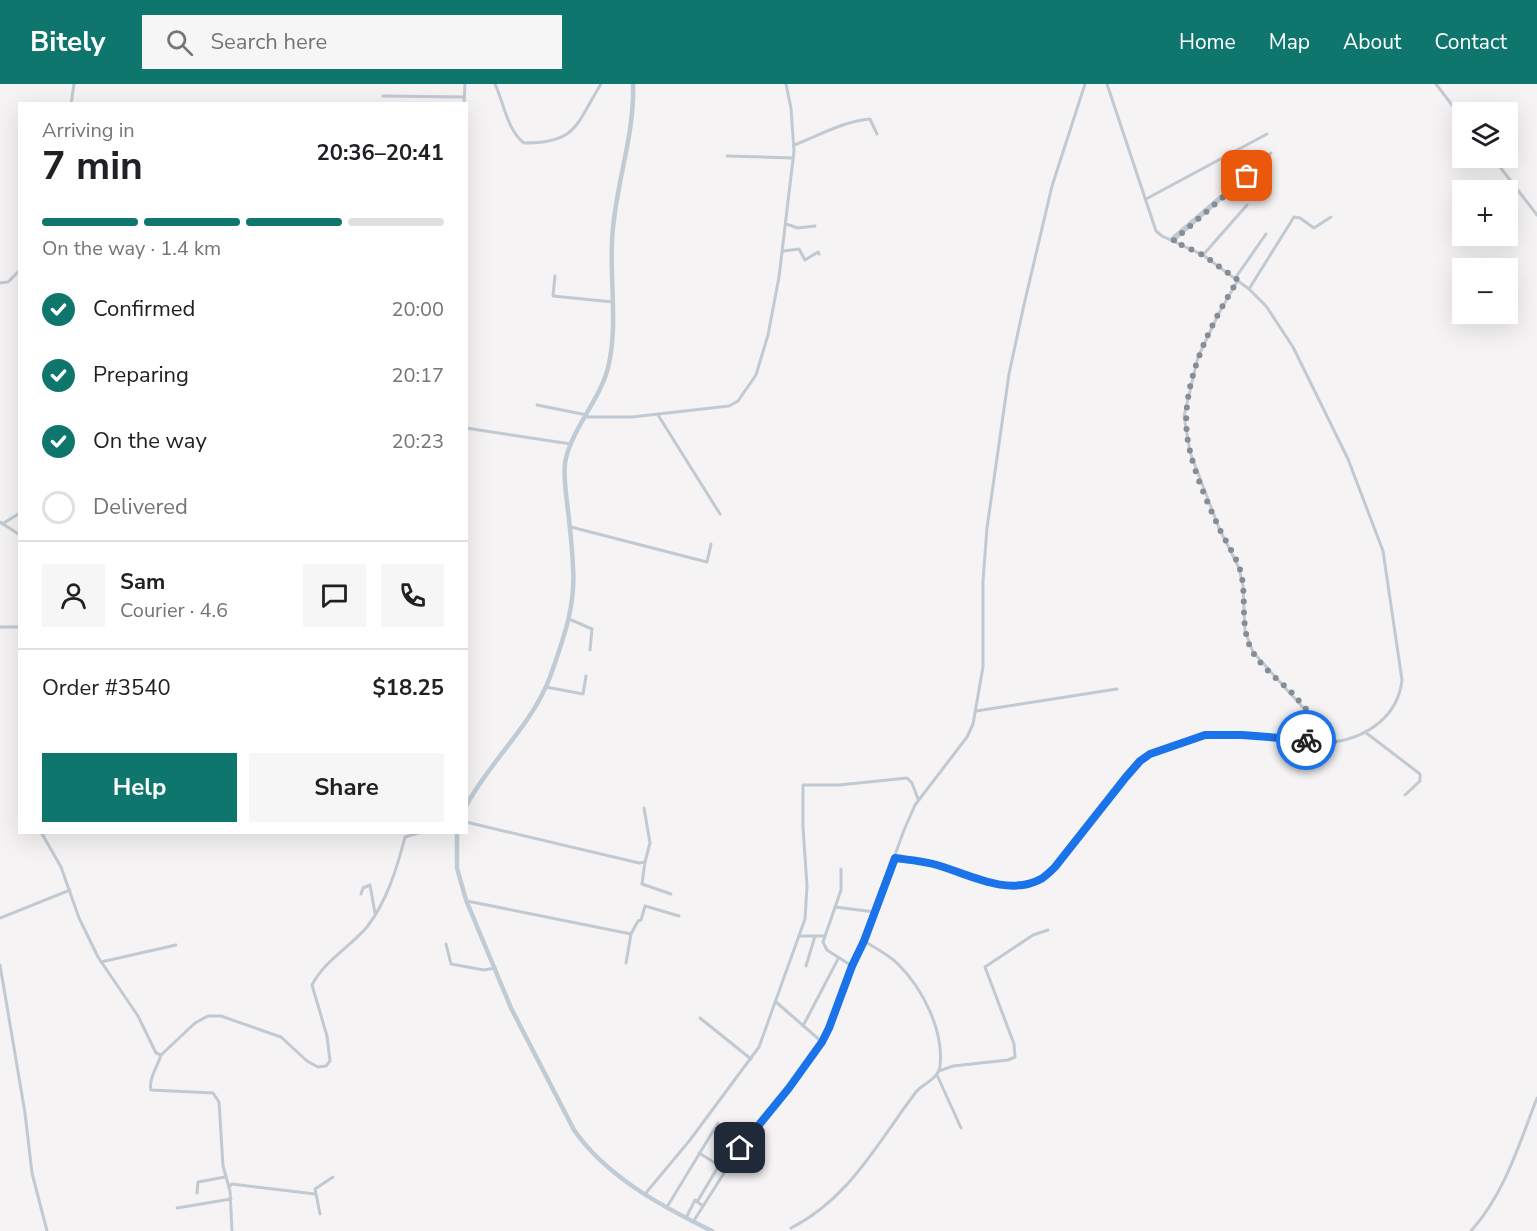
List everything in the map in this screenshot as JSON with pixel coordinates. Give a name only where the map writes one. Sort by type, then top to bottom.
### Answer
[{"type":"street","points":[[71,102],[74,84]]},
{"type":"street","points":[[464,102],[465,84]]},
{"type":"street","points":[[495,84],[512,127],[524,143],[550,142],[565,137],[575,128],[601,84]]},
{"type":"street","points":[[468,803],[479,784],[526,721],[546,687],[569,619],[574,593],[564,474],[571,444],[587,416],[607,370],[614,333],[612,242],[615,204],[634,102],[633,84]]},
{"type":"street","points":[[537,405],[587,416],[658,415],[716,409],[738,401],[756,375],[768,334],[784,251],[794,145],[786,84]]},
{"type":"street","points":[[693,1222],[740,1148],[789,1088],[822,1042],[864,941],[904,830],[918,799],[968,737],[976,711],[983,667],[985,549],[1009,374],[1052,186],[1085,84]]},
{"type":"street","points":[[895,858],[938,865],[966,876],[996,883],[1027,885],[1043,879],[1055,867],[1126,777],[1140,761],[1150,754],[1205,735],[1242,735],[1334,742],[1347,740],[1375,727],[1401,694],[1402,680],[1383,551],[1348,459],[1287,335],[1266,306],[1237,279],[1203,255],[1156,231],[1107,84]]},
{"type":"street","points":[[1436,84],[1452,105]]},
{"type":"street","points":[[383,96],[464,97]]},
{"type":"street","points":[[794,145],[837,128],[870,119],[877,134]]},
{"type":"street","points":[[1146,199],[1267,134]]},
{"type":"street","points":[[1172,240],[1271,153]]},
{"type":"street","points":[[727,156],[793,159]]},
{"type":"street","points":[[1500,168],[1537,215]]},
{"type":"street","points":[[1172,240],[1247,176]]},
{"type":"street","points":[[1203,255],[1247,206]]},
{"type":"street","points":[[1249,289],[1294,217],[1314,228],[1330,217]]},
{"type":"street","points":[[786,224],[798,228],[815,226]]},
{"type":"street","points":[[1266,234],[1237,279],[1198,357],[1185,416],[1190,452],[1219,528],[1239,568],[1245,631],[1253,652],[1334,742]]},
{"type":"street","points":[[784,251],[799,249],[805,260],[818,252],[819,254]]},
{"type":"street","points":[[0,282],[8,282],[18,272]]},
{"type":"street","points":[[555,276],[553,297],[613,302]]},
{"type":"street","points":[[658,415],[720,514]]},
{"type":"street","points":[[468,428],[571,444]]},
{"type":"street","points":[[18,514],[1,523],[18,534]]},
{"type":"street","points":[[569,527],[707,562],[711,544]]},
{"type":"street","points":[[569,619],[592,629],[590,650]]},
{"type":"street","points":[[0,627],[18,627]]},
{"type":"street","points":[[546,687],[583,694],[586,676]]},
{"type":"street","points":[[976,711],[1117,689]]},
{"type":"street","points":[[1365,732],[1420,774],[1420,782],[1405,795]]},
{"type":"street","points":[[645,1194],[690,1140],[759,1047],[805,920],[807,904],[802,816],[803,785],[839,785],[907,778],[912,783],[918,799]]},
{"type":"street","points":[[644,808],[650,843],[642,884],[670,894]]},
{"type":"street","points":[[468,822],[618,858],[645,862]]},
{"type":"street","points":[[42,834],[61,867],[79,918],[101,962],[138,1016],[153,1049],[160,1055]]},
{"type":"street","points":[[405,837],[415,834]]},
{"type":"street","points":[[457,834],[457,868],[466,900],[511,1008],[574,1130],[604,1166],[645,1194],[712,1231]]},
{"type":"street","points":[[232,1231],[231,1199],[223,1166],[222,1127],[217,1097],[213,1093],[151,1090],[150,1084],[160,1055],[195,1023],[208,1016],[221,1016],[281,1037],[307,1061],[318,1066],[326,1066],[330,1060],[327,1036],[312,985],[375,915],[393,879],[405,837]]},
{"type":"street","points":[[841,868],[841,890],[824,936],[824,946],[852,966]]},
{"type":"street","points":[[361,894],[363,888],[370,885],[375,915]]},
{"type":"street","points":[[0,918],[70,890]]},
{"type":"street","points":[[466,900],[631,934]]},
{"type":"street","points":[[626,963],[631,934],[638,921],[641,920],[645,906],[679,916]]},
{"type":"street","points":[[834,907],[875,912]]},
{"type":"street","points":[[791,1228],[814,1216],[835,1197],[874,1154],[918,1089],[938,1073],[953,1066],[1008,1060],[1015,1057],[1014,1044],[985,967],[1033,935],[1048,930]]},
{"type":"street","points":[[799,936],[824,936]]},
{"type":"street","points":[[806,966],[815,936]]},
{"type":"street","points":[[864,941],[898,963],[937,1025],[938,1073],[961,1128]]},
{"type":"street","points":[[446,944],[451,964],[484,970],[495,968]]},
{"type":"street","points":[[101,962],[176,945]]},
{"type":"street","points":[[803,1026],[839,958]]},
{"type":"street","points":[[0,965],[25,1113],[32,1173],[47,1231]]},
{"type":"street","points":[[775,1001],[822,1042]]},
{"type":"street","points":[[700,1018],[751,1059]]},
{"type":"street","points":[[1471,1231],[1481,1220],[1501,1188],[1537,1098]]},
{"type":"street","points":[[667,1207],[718,1123]]},
{"type":"street","points":[[686,1218],[695,1200],[697,1202],[733,1142],[740,1148]]},
{"type":"street","points":[[699,1153],[725,1169]]},
{"type":"street","points":[[197,1194],[198,1182],[225,1177]]},
{"type":"street","points":[[320,1215],[315,1189],[333,1177]]},
{"type":"street","points":[[228,1187],[232,1184],[315,1194]]},
{"type":"street","points":[[177,1208],[231,1199]]},
{"type":"street","points":[[697,1202],[703,1206]]},
{"type":"way so far","points":[[1247,176],[1173,241],[1203,255],[1238,280],[1198,357],[1185,416],[1185,430],[1190,452],[1211,508],[1241,574],[1242,602],[1248,643],[1258,658],[1334,742],[1306,740]]},
{"type":"route","points":[[740,1148],[789,1088],[822,1042],[895,858],[938,865],[966,876],[996,883],[1027,885],[1043,879],[1055,867],[1126,777],[1140,761],[1150,754],[1205,735],[1242,735],[1306,740]]}]
